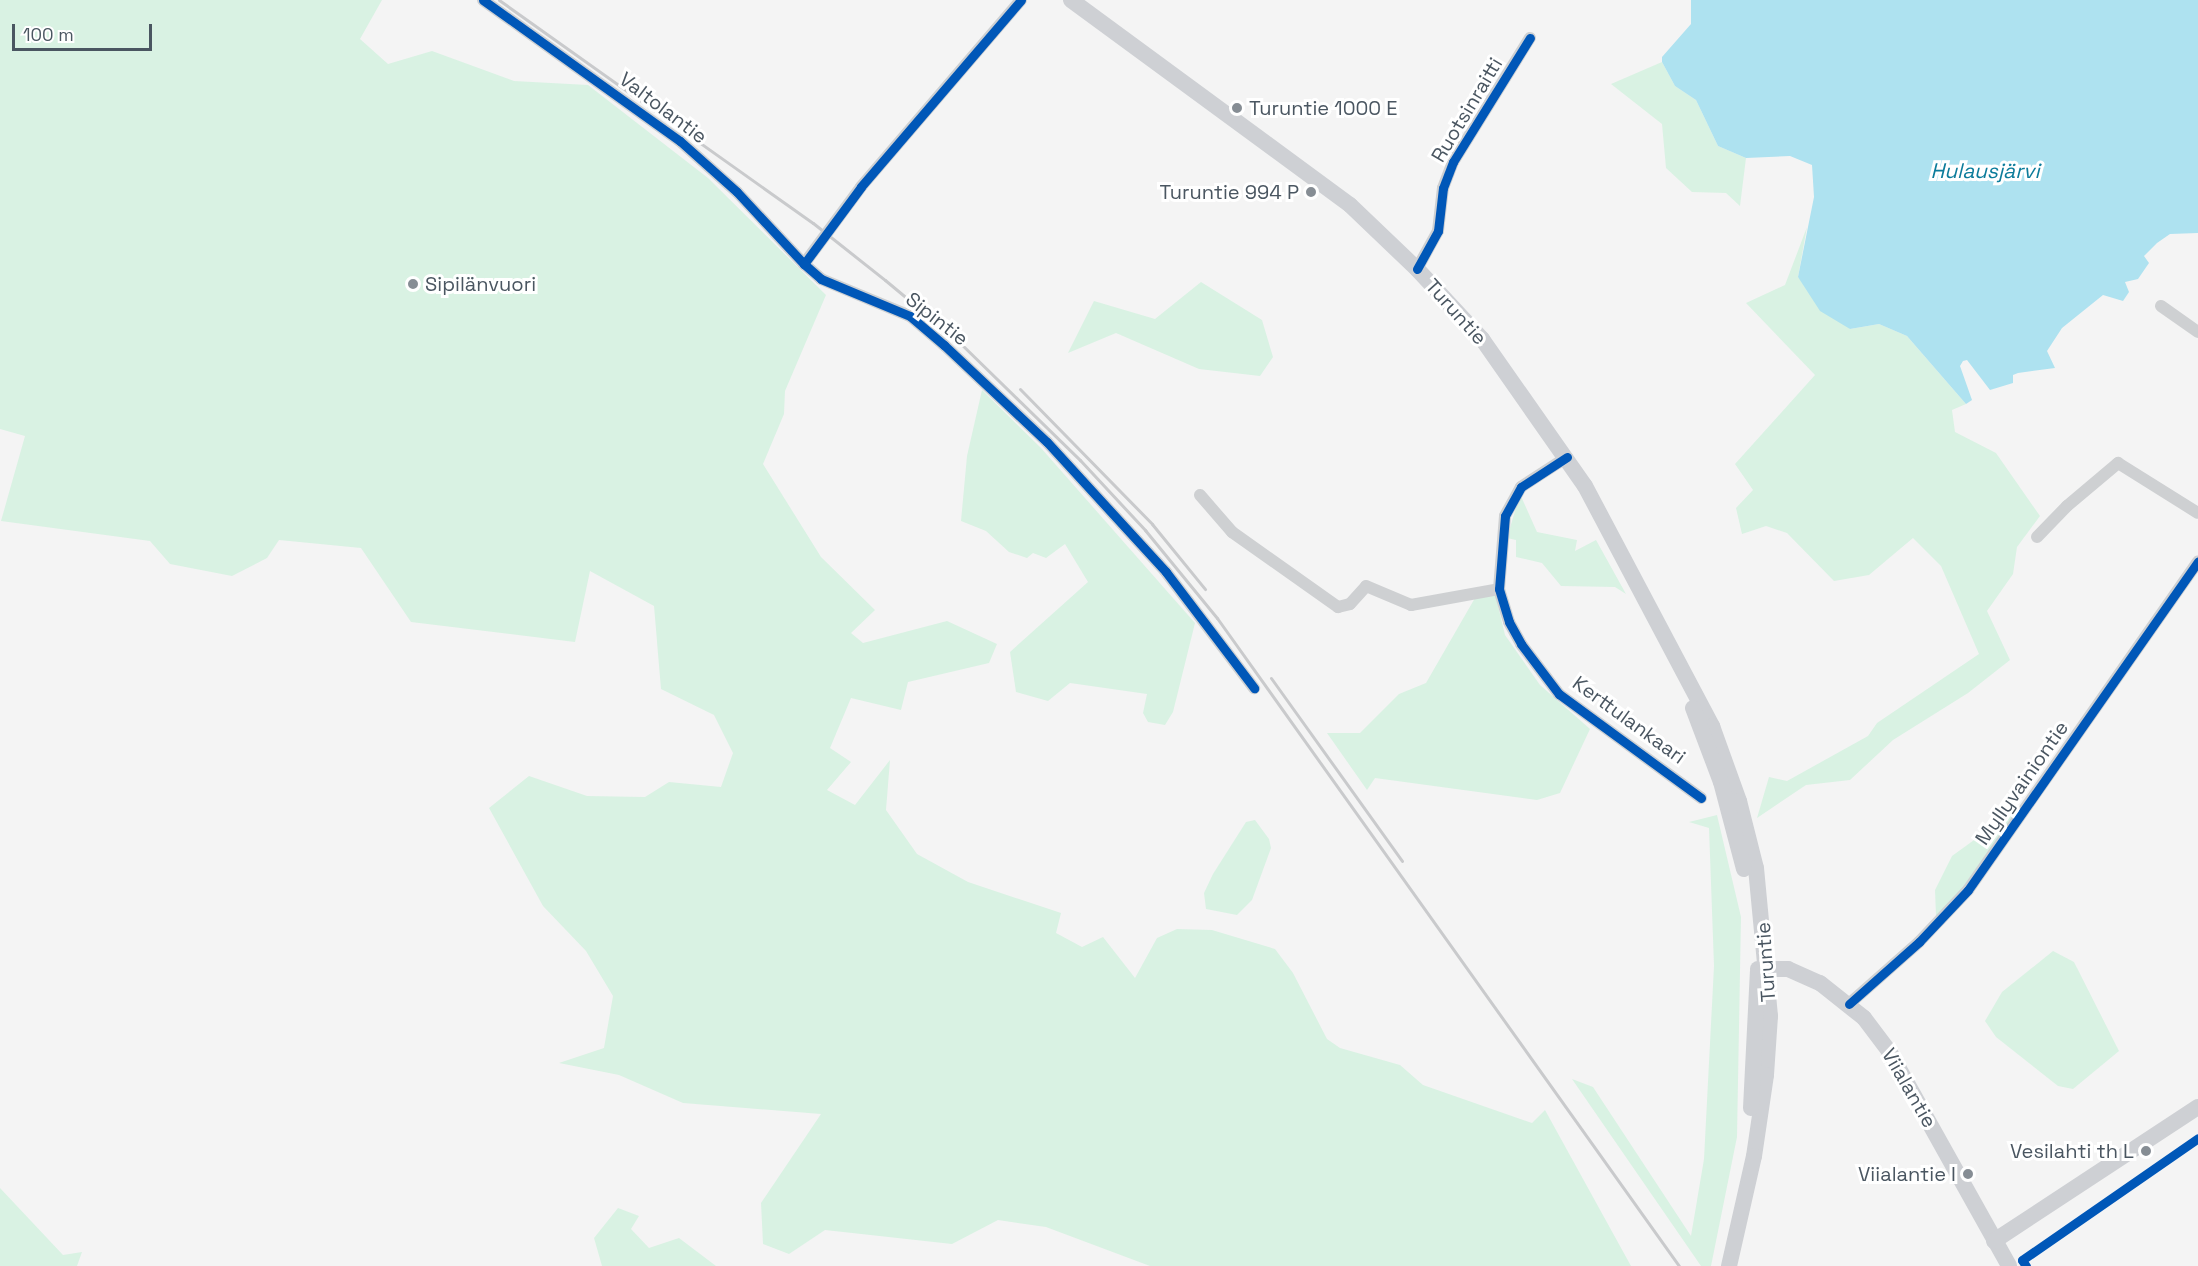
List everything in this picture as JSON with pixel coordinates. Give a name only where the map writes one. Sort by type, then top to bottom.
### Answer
[{"type":"main road","name":"Turuntie","points":[[1071,0],[1342,200],[1417,269],[1482,339],[1567,457],[1712,726],[1739,801],[1755,868],[1763,969],[1766,1075],[1754,1156],[1728,1266]]},
{"type":"main road","name":"Viialantie","points":[[1763,969],[1788,969],[1806,976],[1849,1004],[1889,1051],[2006,1265]]},
{"type":"main road","points":[[1994,1241],[2198,1107]]},
{"type":"street","name":"Valtolantie","points":[[483,0],[680,141],[737,192],[804,264]]},
{"type":"street","points":[[804,264],[861,188],[1021,0]]},
{"type":"street","name":"Ruotsinraitti","points":[[1417,269],[1438,231],[1443,188],[1453,162],[1530,38]]},
{"type":"street","name":"Sipintie","points":[[804,264],[821,279],[909,316],[944,345],[1047,442],[1166,572],[1254,687]]},
{"type":"street","points":[[2161,306],[2198,332]]},
{"type":"street","name":"Kerttulankaari","points":[[1567,457],[1536,474],[1511,500],[1505,516],[1499,589],[1509,622],[1521,644],[1559,694],[1701,798]]},
{"type":"street","points":[[2037,537],[2067,506],[2118,463],[2198,513]]},
{"type":"street","points":[[1200,495],[1232,532],[1338,608],[1350,604],[1366,586],[1411,605],[1499,589]]},
{"type":"street","name":"Myllyvainiontie","points":[[1849,1004],[1918,942],[1968,890],[2198,561]]},
{"type":"green space","points":[[0,0],[382,0],[360,39],[388,64],[432,51],[514,81],[588,85],[708,178],[826,295],[785,391],[784,414],[763,464],[821,557],[875,610],[851,633],[863,643],[947,621],[997,644],[989,663],[908,682],[901,710],[851,698],[830,748],[851,762],[827,790],[855,805],[890,760],[886,810],[917,854],[968,882],[1061,913],[1056,933],[1082,947],[1103,937],[1135,978],[1157,938],[1177,929],[1212,930],[1275,949],[1293,973],[1327,1039],[1340,1048],[1400,1065],[1423,1085],[1532,1123],[1545,1110],[1631,1266],[1150,1266],[1046,1227],[998,1220],[952,1244],[825,1230],[789,1254],[763,1244],[761,1203],[821,1114],[683,1103],[619,1075],[559,1063],[604,1048],[613,996],[586,951],[543,906],[489,808],[529,776],[587,796],[645,797],[669,782],[721,787],[733,753],[714,715],[661,689],[654,606],[590,571],[575,642],[411,622],[361,548],[279,540],[267,558],[232,576],[170,564],[150,541],[1,521],[25,436],[0,429]]},
{"type":"green space","points":[[1662,62],[1675,86],[1696,100],[1718,146],[1746,158],[1740,206],[1726,193],[1692,192],[1666,168],[1662,124],[1611,84]]},
{"type":"green space","points":[[1807,227],[1798,277],[1850,329],[1879,324],[1907,336],[1966,404],[1952,410],[1955,432],[1996,453],[2040,516],[2017,547],[2013,574],[1987,611],[2010,660],[1968,693],[1893,740],[1850,780],[1806,785],[1757,818],[1769,777],[1787,781],[1868,736],[1877,723],[1979,654],[1941,566],[1913,538],[1869,575],[1834,581],[1787,533],[1766,526],[1742,534],[1736,508],[1753,490],[1735,464],[1815,375],[1746,303],[1785,285]]},
{"type":"green space","points":[[1201,282],[1262,320],[1273,357],[1260,376],[1199,369],[1116,333],[1068,353],[1094,301],[1155,319]]},
{"type":"green space","points":[[982,390],[1041,448],[1195,623],[1173,712],[1165,725],[1148,722],[1143,713],[1147,694],[1070,683],[1048,701],[1016,692],[1010,652],[1088,582],[1065,544],[1046,558],[1033,553],[1027,558],[1009,552],[986,531],[961,521],[967,456]]},
{"type":"green space","points":[[1520,494],[1537,532],[1577,540],[1575,551],[1596,540],[1626,594],[1615,587],[1561,586],[1542,563],[1516,557],[1516,540],[1507,538]]},
{"type":"green space","points":[[1493,585],[1505,635],[1540,685],[1590,729],[1560,793],[1537,800],[1375,778],[1367,790],[1327,733],[1360,733],[1399,694],[1426,683],[1479,591]]},
{"type":"green space","points":[[2021,806],[1958,894],[1936,916],[1935,890],[1952,856]]},
{"type":"green space","points":[[1717,815],[1741,917],[1737,1137],[1711,1266],[1701,1266],[1572,1079],[1593,1087],[1691,1236],[1704,1159],[1714,966],[1709,828],[1689,822]]},
{"type":"green space","points":[[1255,820],[1269,839],[1271,848],[1252,900],[1237,915],[1206,909],[1204,893],[1213,874],[1246,822]]},
{"type":"green space","points":[[2053,951],[2074,962],[2119,1051],[2073,1089],[2058,1086],[1996,1037],[1985,1021],[2002,992]]},
{"type":"green space","points":[[0,1188],[63,1255],[82,1252],[77,1266],[0,1266]]},
{"type":"green space","points":[[618,1208],[639,1216],[631,1229],[649,1248],[679,1238],[716,1266],[602,1266],[594,1238]]},
{"type":"water","name":"Hulausjärvi","points":[[1691,0],[2198,0],[2198,233],[2170,234],[2157,243],[2144,256],[2149,263],[2138,279],[2125,282],[2129,292],[2123,301],[2103,295],[2062,328],[2047,351],[2055,368],[2018,373],[2013,375],[2013,383],[1990,390],[1967,360],[1963,361],[1960,366],[1972,400],[1966,404],[1907,336],[1879,324],[1850,329],[1820,311],[1798,277],[1814,197],[1812,165],[1790,156],[1746,158],[1718,146],[1696,100],[1675,86],[1662,62],[1662,57],[1691,24]]},
{"type":"railway","points":[[499,0],[813,223],[885,280],[957,340],[1080,460],[1145,530],[1217,618],[1679,1266]]},
{"type":"railway","points":[[1020,389],[1152,524],[1205,589]]},
{"type":"railway","points":[[1271,678],[1402,861]]},
{"type":"cycle path","points":[[483,0],[680,141],[737,192],[804,264]]},
{"type":"cycle path","points":[[1021,0],[861,187],[804,264],[821,279],[910,316],[1047,442],[1166,572],[1254,688]]},
{"type":"cycle path","points":[[1417,269],[1438,231],[1443,188],[1453,162],[1530,38]]},
{"type":"cycle path","points":[[1567,457],[1521,487],[1505,516],[1499,589],[1509,622],[1521,644],[1559,694],[1701,798]]},
{"type":"cycle path","points":[[1849,1004],[1919,942],[1968,890],[2198,561]]},
{"type":"cycle path","points":[[2026,1266],[2022,1260],[2198,1138]]},
{"type":"place","name":"Turuntie 1000 E","points":[[1237,108]]},
{"type":"place","name":"Turuntie 994 P","points":[[1311,192]]},
{"type":"place","name":"Sipilänvuori","points":[[413,284]]},
{"type":"place","name":"Vesilahti th L","points":[[2146,1151]]},
{"type":"place","name":"Viialantie I","points":[[1968,1174]]}]
